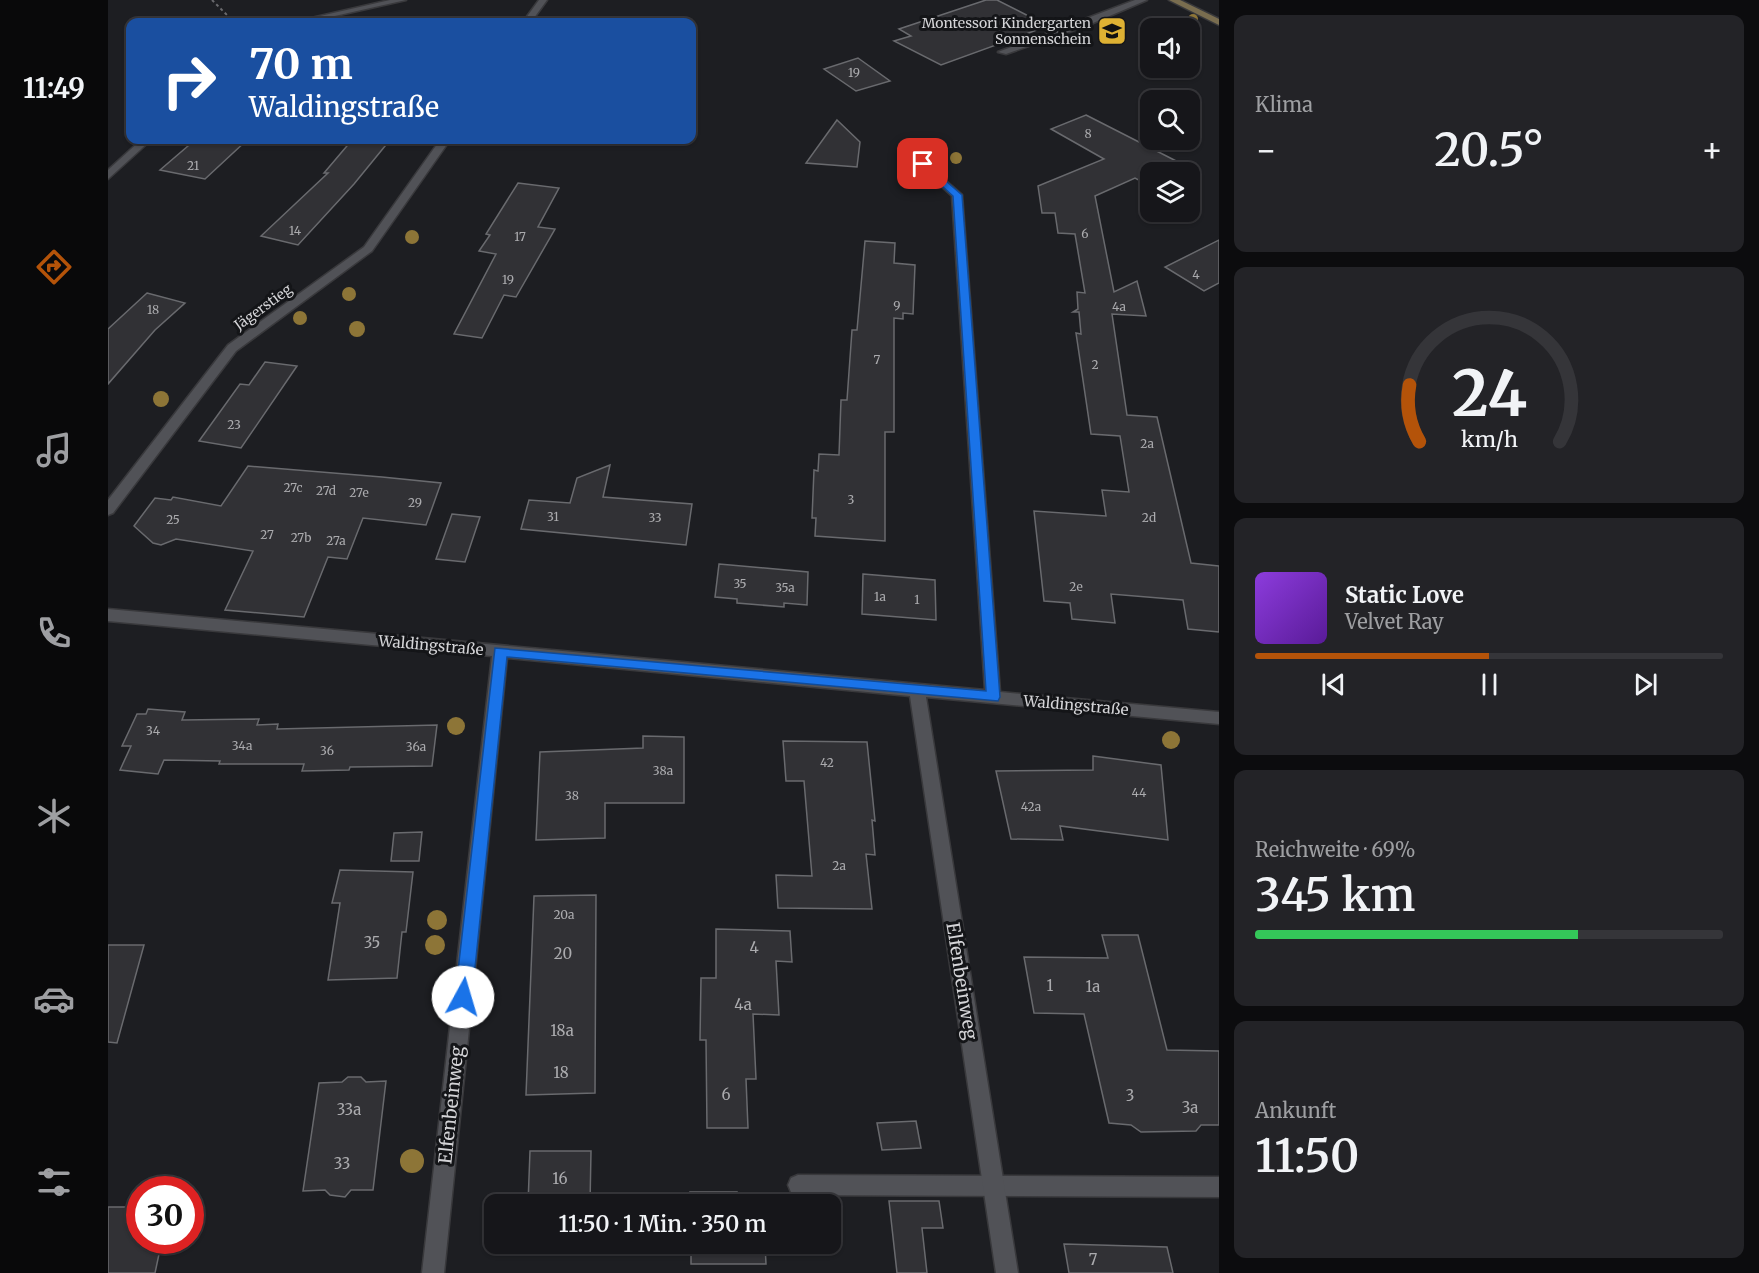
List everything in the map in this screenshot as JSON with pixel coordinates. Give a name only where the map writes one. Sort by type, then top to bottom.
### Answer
[{"type":"main road","points":[[1173,0],[1219,22]]},
{"type":"street","points":[[317,18],[402,0]]},
{"type":"street","points":[[530,18],[543,0]]},
{"type":"street","points":[[1003,51],[1083,24],[1143,0]]},
{"type":"street","points":[[108,176],[142,144]]},
{"type":"street","name":"Jägerstieg","points":[[108,510],[232,348],[368,249],[442,144]]},
{"type":"street","points":[[906,149],[957,195],[993,697]]},
{"type":"street","name":"Waldingstraße","points":[[108,615],[1219,718]]},
{"type":"street","name":"Elfenbeinweg","points":[[433,1273],[500,651]]},
{"type":"street","name":"Elfenbeinweg","points":[[917,690],[1007,1273]]},
{"type":"street","points":[[798,1185],[1219,1187]]},
{"type":"path","points":[[212,0],[230,18]]},
{"type":"building","points":[[986,0],[997,0],[1048,26],[941,65],[894,41],[911,36],[899,29]]},
{"type":"building","points":[[858,58],[890,81],[856,91],[824,69]]},
{"type":"building","points":[[1086,115],[1140,143],[1140,150],[1155,150],[1178,162],[1140,162],[1140,181],[1135,178],[1095,196],[1114,292],[1137,281],[1146,316],[1112,314],[1127,415],[1157,417],[1191,563],[1219,566],[1219,632],[1188,629],[1183,600],[1111,594],[1115,623],[1072,619],[1070,603],[1044,601],[1034,511],[1106,516],[1102,490],[1129,492],[1120,436],[1091,434],[1076,333],[1081,334],[1079,312],[1073,312],[1078,309],[1077,292],[1085,293],[1075,234],[1058,233],[1055,213],[1042,213],[1038,186],[1104,159],[1051,129]]},
{"type":"building","points":[[837,120],[860,142],[857,167],[806,163]]},
{"type":"building","points":[[190,144],[243,144],[205,179],[160,170]]},
{"type":"building","points":[[349,144],[387,144],[354,184],[298,245],[261,236],[328,173],[324,173]]},
{"type":"building","points":[[518,183],[559,188],[538,227],[555,229],[516,297],[504,295],[482,338],[454,334],[496,254],[479,251],[490,235],[486,234]]},
{"type":"building","points":[[1219,240],[1219,283],[1204,291],[1165,267]]},
{"type":"building","points":[[865,241],[895,243],[894,263],[915,265],[913,314],[903,313],[903,319],[894,318],[894,432],[885,432],[885,541],[815,536],[816,518],[812,518],[814,470],[818,471],[819,454],[839,455],[841,400],[847,400],[852,330],[857,330]]},
{"type":"building","points":[[147,293],[185,303],[155,330],[108,384],[108,329]]},
{"type":"building","points":[[265,362],[297,366],[241,448],[199,441],[240,384],[249,385]]},
{"type":"building","points":[[610,465],[603,497],[692,504],[686,545],[521,529],[529,500],[570,503],[577,478]]},
{"type":"building","points":[[248,466],[441,483],[426,525],[363,518],[347,559],[328,557],[304,617],[225,610],[253,551],[176,539],[161,545],[153,543],[134,526],[155,498],[171,500],[173,497],[221,506]]},
{"type":"building","points":[[452,514],[480,517],[465,562],[436,559]]},
{"type":"building","points":[[719,564],[808,572],[807,605],[784,603],[784,607],[737,603],[737,599],[715,597]]},
{"type":"building","points":[[863,574],[935,580],[936,620],[862,614]]},
{"type":"building","points":[[148,709],[185,712],[182,720],[259,719],[257,725],[278,724],[277,729],[437,725],[432,766],[350,767],[349,770],[302,771],[304,764],[219,764],[220,761],[164,760],[158,774],[120,770],[131,746],[122,746],[137,714],[146,714]]},
{"type":"building","points":[[643,736],[684,737],[684,803],[605,803],[605,838],[536,840],[540,752],[643,748]]},
{"type":"building","points":[[783,741],[867,742],[875,821],[872,820],[875,855],[866,854],[872,909],[778,908],[776,875],[812,876],[804,781],[786,781]]},
{"type":"building","points":[[1093,756],[1161,765],[1168,840],[1060,826],[1063,840],[1011,839],[996,771],[1093,770]]},
{"type":"building","points":[[422,832],[419,861],[391,861],[394,833]]},
{"type":"building","points":[[340,870],[413,872],[406,932],[402,932],[397,978],[328,980],[340,903],[332,903]]},
{"type":"building","points":[[596,895],[595,1093],[526,1095],[534,896]]},
{"type":"building","points":[[716,929],[790,931],[792,962],[776,961],[779,1015],[753,1014],[756,1079],[746,1079],[748,1128],[707,1128],[706,1040],[700,1040],[701,978],[716,978]]},
{"type":"building","points":[[1102,935],[1138,935],[1167,1050],[1219,1051],[1219,1125],[1201,1125],[1196,1131],[1141,1132],[1131,1125],[1109,1123],[1084,1014],[1034,1013],[1024,957],[1108,958]]},
{"type":"building","points":[[108,945],[144,945],[117,1043],[108,1042]]},
{"type":"building","points":[[348,1077],[361,1077],[366,1082],[386,1081],[373,1190],[351,1190],[345,1197],[330,1195],[325,1190],[303,1191],[319,1083],[342,1082]]},
{"type":"building","points":[[916,1121],[921,1148],[882,1150],[877,1123]]},
{"type":"building","points":[[530,1151],[591,1151],[590,1194],[528,1194]]},
{"type":"building","points":[[690,1192],[737,1192],[737,1194],[690,1194]]},
{"type":"building","points":[[889,1201],[939,1201],[943,1228],[922,1228],[927,1273],[897,1273]]},
{"type":"building","points":[[108,1207],[126,1207],[126,1254],[159,1254],[155,1273],[108,1273]]},
{"type":"building","points":[[1064,1244],[1167,1247],[1173,1273],[1069,1273]]},
{"type":"building","points":[[691,1254],[766,1254],[766,1264],[691,1264]]},
{"type":"place","name":"Montessori Kindergarten Sonnenschein","points":[[1112,31]]},
{"type":"route","points":[[463,997],[500,651],[993,697],[957,195],[923,164]]}]
